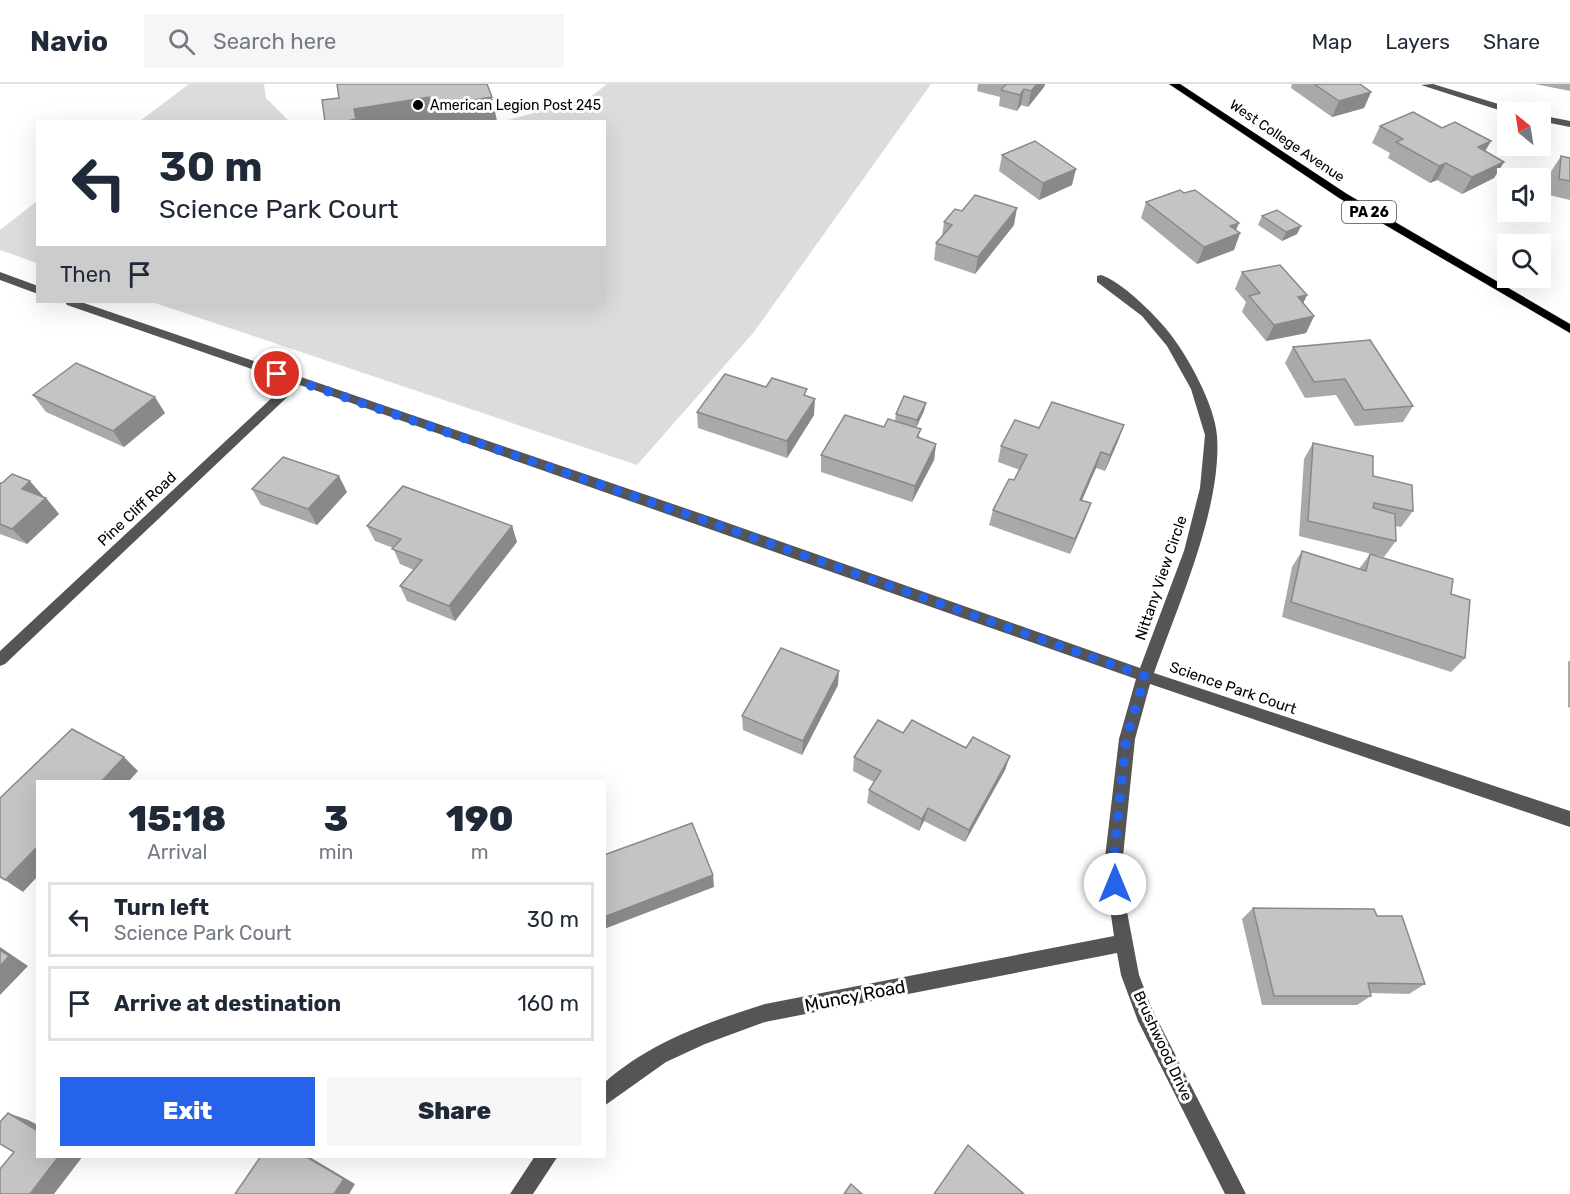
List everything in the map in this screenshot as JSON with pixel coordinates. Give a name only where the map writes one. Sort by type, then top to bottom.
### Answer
[{"type":"main road","name":"West College Avenue","points":[[1174,84],[1343,196],[1570,329]]},
{"type":"street","points":[[1426,85],[1497,107]]},
{"type":"street","points":[[1551,120],[1570,124]]},
{"type":"street","points":[[0,276],[36,289]]},
{"type":"street","name":"Nittany View Circle","points":[[1101,279],[1146,313],[1172,344],[1197,389],[1211,435],[1207,488],[1191,551],[1145,676]]},
{"type":"street","name":"Science Park Court","points":[[74,303],[718,525],[1145,676],[1570,819]]},
{"type":"street","name":"Pine Cliff Road","points":[[0,660],[297,381]]},
{"type":"street","name":"Brushwood Drive","points":[[1145,676],[1126,739],[1113,866],[1116,901],[1130,975],[1145,1014],[1236,1194]]},
{"type":"street","name":"Muncy Road","points":[[606,1094],[654,1059],[710,1031],[765,1013],[1124,943]]},
{"type":"street","points":[[520,1194],[547,1158]]},
{"type":"shaded area","points":[[189,84],[264,84],[266,98],[288,120],[141,120]]},
{"type":"shaded area","points":[[607,84],[931,84],[754,332],[637,465],[155,303],[606,303],[606,120],[508,120],[589,98]]},
{"type":"shaded area","points":[[36,202],[36,263],[0,250],[0,230]]},
{"type":"building","points":[[337,84],[487,84],[492,97],[432,107],[429,97],[354,109],[356,119],[325,120],[322,100],[339,98]]},
{"type":"building","points":[[1006,84],[1037,84],[1031,91],[1024,89],[1020,95],[1001,90]]},
{"type":"building","points":[[1314,84],[1360,84],[1371,92],[1339,101]]},
{"type":"building","points":[[1413,112],[1442,128],[1455,122],[1491,141],[1478,147],[1504,162],[1472,177],[1446,163],[1439,166],[1396,142],[1403,139],[1380,126]]},
{"type":"building","points":[[1035,141],[1076,169],[1043,183],[1002,155]]},
{"type":"building","points":[[1561,156],[1570,158],[1570,181],[1559,179]]},
{"type":"building","points":[[1180,190],[1184,193],[1195,190],[1239,223],[1230,226],[1240,233],[1204,247],[1146,202]]},
{"type":"building","points":[[975,195],[1017,208],[978,257],[936,243],[952,225],[944,222],[955,209],[962,211]]},
{"type":"building","points":[[1277,210],[1301,226],[1286,232],[1262,216]]},
{"type":"building","points":[[1280,265],[1307,295],[1298,297],[1314,316],[1274,325],[1249,296],[1260,293],[1242,272]]},
{"type":"building","points":[[1370,340],[1413,406],[1364,410],[1345,379],[1314,382],[1293,347]]},
{"type":"building","points":[[76,363],[155,397],[113,431],[33,395]]},
{"type":"building","points":[[725,374],[766,387],[772,378],[807,389],[804,395],[815,399],[787,441],[697,412]]},
{"type":"building","points":[[904,396],[926,403],[917,420],[896,414]]},
{"type":"building","points":[[1052,402],[1124,425],[1110,455],[1101,452],[1080,500],[1091,503],[1075,539],[993,510],[1009,479],[1014,480],[1027,455],[1001,446],[1015,420],[1039,428]]},
{"type":"building","points":[[845,415],[884,427],[888,419],[921,429],[917,437],[936,444],[915,486],[821,455]]},
{"type":"building","points":[[1313,443],[1373,456],[1373,476],[1412,485],[1413,511],[1374,503],[1373,508],[1395,514],[1396,541],[1308,521]]},
{"type":"building","points":[[283,457],[339,476],[308,509],[252,489]]},
{"type":"building","points":[[12,474],[30,481],[22,489],[46,498],[12,529],[0,524],[0,483]]},
{"type":"building","points":[[403,486],[512,526],[449,606],[400,586],[422,560],[392,549],[401,539],[367,526]]},
{"type":"building","points":[[1302,551],[1366,571],[1370,554],[1453,579],[1451,594],[1470,600],[1465,658],[1291,602]]},
{"type":"building","points":[[781,648],[839,671],[803,741],[742,716]]},
{"type":"building","points":[[878,720],[903,733],[912,720],[966,748],[973,737],[1010,756],[969,830],[928,808],[922,819],[869,790],[881,771],[854,757]]},
{"type":"building","points":[[72,729],[124,757],[103,780],[36,780],[36,848],[5,880],[0,877],[0,798]]},
{"type":"building","points":[[692,823],[713,875],[606,916],[606,854]]},
{"type":"building","points":[[1253,908],[1374,909],[1377,916],[1402,916],[1425,984],[1368,983],[1371,996],[1274,996]]},
{"type":"building","points":[[0,950],[9,956],[0,966]]},
{"type":"building","points":[[8,1113],[36,1130],[36,1158],[57,1158],[30,1194],[0,1194],[0,1169],[14,1152],[0,1144],[0,1122]]},
{"type":"building","points":[[968,1145],[1024,1194],[934,1194]]},
{"type":"building","points":[[260,1158],[308,1158],[344,1179],[334,1194],[235,1194]]},
{"type":"building","points":[[851,1184],[862,1194],[844,1194]]},
{"type":"place","name":"American Legion Post 245","points":[[418,105]]},
{"type":"route","points":[[277,374],[706,521],[1145,676],[1126,739],[1113,866],[1115,884]]}]
